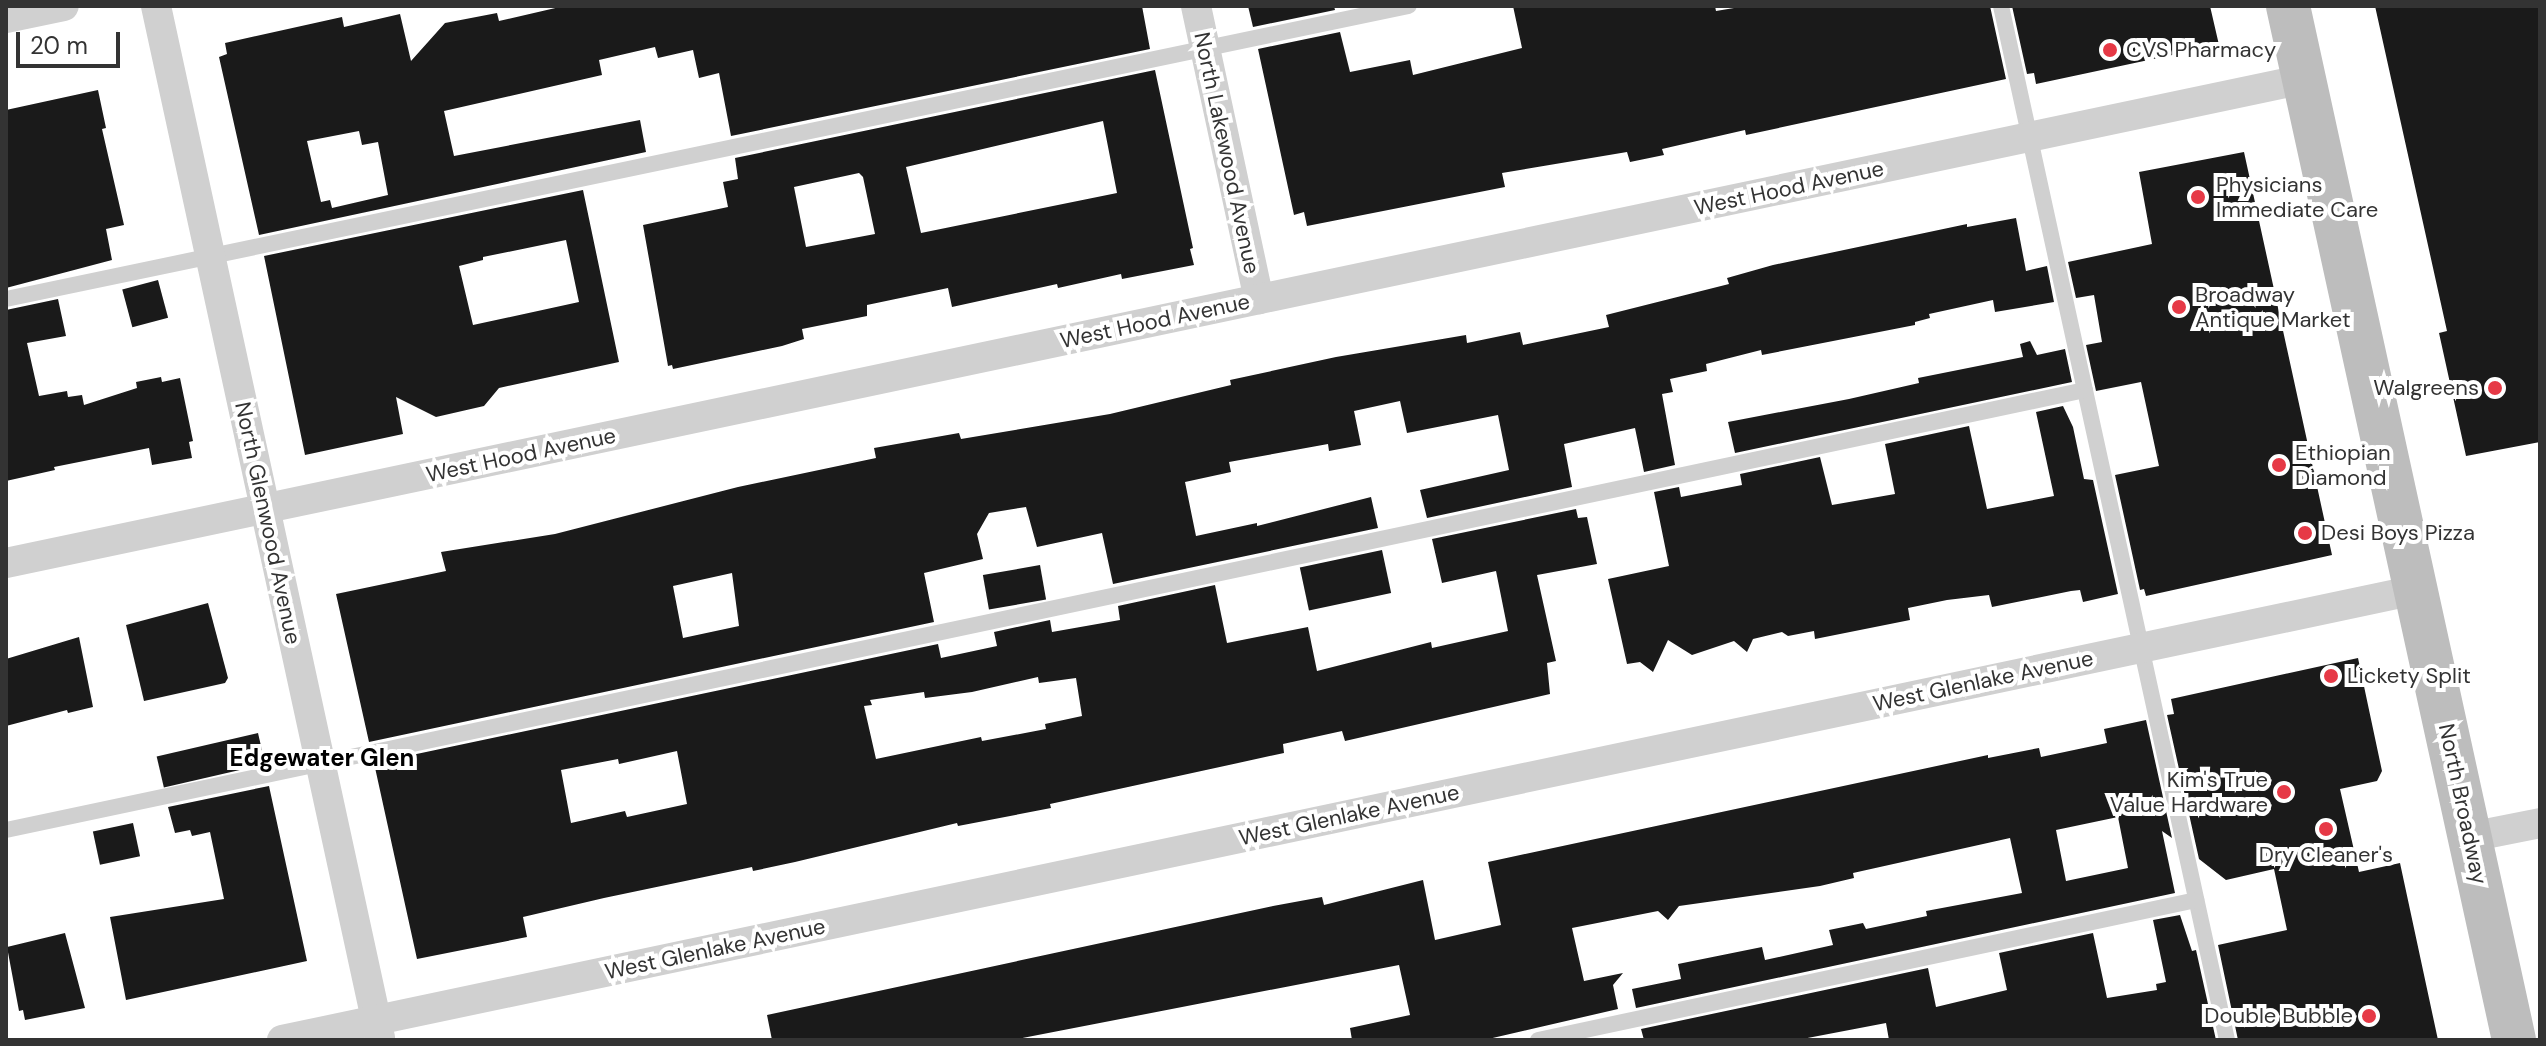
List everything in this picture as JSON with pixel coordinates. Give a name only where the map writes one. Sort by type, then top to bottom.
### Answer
[{"type":"main road","name":"North Broadway","points":[[2288,6],[2514,1040]]},
{"type":"street","points":[[6,18],[64,6]]},
{"type":"street","name":"North Glenwood Avenue","points":[[156,6],[378,1030]]},
{"type":"street","name":"North Lakewood Avenue","points":[[1196,6],[1259,299]]},
{"type":"street","name":"West Hood Avenue","points":[[6,563],[2304,79]]},
{"type":"street","name":"West Glenlake Avenue","points":[[282,1040],[378,1030],[2416,590]]},
{"type":"street","points":[[2470,837],[2540,823]]},
{"type":"lane","points":[[6,299],[1409,6]]},
{"type":"lane","points":[[2001,6],[2227,1040]]},
{"type":"lane","points":[[6,830],[2085,390]]},
{"type":"lane","points":[[1538,1040],[2196,900]]},
{"type":"building","points":[[564,6],[1142,6],[1150,49],[731,136],[719,73],[699,78],[693,50],[658,58],[655,47],[599,60],[602,75],[444,111],[454,156],[640,120],[646,152],[259,235],[219,57],[227,54],[225,43],[342,17],[344,27],[400,14],[411,61],[445,23],[497,13],[499,21]],"holes":[[[359,131],[362,145],[378,142],[388,195],[332,208],[330,200],[321,202],[307,141]]]},
{"type":"building","points":[[1248,6],[1334,6],[1335,10],[1253,27]]},
{"type":"building","points":[[1513,6],[1715,6],[1716,11],[1746,6],[1990,6],[2006,79],[1746,135],[1745,130],[1662,149],[1664,155],[1630,162],[1627,152],[1502,173],[1505,187],[1307,226],[1304,212],[1294,215],[1258,49],[1340,32],[1350,72],[1410,60],[1413,75],[1522,48]]},
{"type":"building","name":"CVS Pharmacy","points":[[2012,6],[2210,6],[2219,45],[2036,84],[2034,73],[2027,74]]},
{"type":"building","points":[[2375,6],[2540,6],[2540,442],[2466,456],[2439,333],[2447,331]]},
{"type":"building","points":[[1155,70],[1194,265],[1122,279],[1121,274],[1058,288],[1057,284],[952,307],[948,288],[867,305],[867,316],[802,329],[804,339],[782,346],[673,369],[672,365],[668,366],[643,225],[728,207],[723,182],[738,179],[735,158]],"holes":[[[1103,121],[1117,193],[921,233],[906,167]],[[859,173],[863,177],[875,234],[806,247],[794,187]]]},
{"type":"building","points":[[98,90],[106,128],[102,129],[124,225],[106,229],[112,260],[6,288],[6,110]]},
{"type":"building","points":[[2244,152],[2332,555],[2146,596],[2144,589],[2140,590],[2115,475],[2159,466],[2141,382],[2096,391],[2086,345],[2102,342],[2094,295],[2076,298],[2068,262],[2152,244],[2139,172]]},
{"type":"building","points":[[583,190],[619,362],[499,388],[484,406],[436,417],[396,397],[403,434],[305,455],[264,256]],"holes":[[[566,240],[579,302],[473,325],[459,266],[483,260],[483,257]]]},
{"type":"building","points":[[2016,218],[2026,271],[2047,266],[2054,302],[1995,312],[1993,300],[1929,314],[1930,318],[1915,322],[1915,325],[1762,355],[1761,350],[1706,364],[1707,371],[1670,379],[1673,392],[1662,394],[1675,465],[1644,472],[1635,428],[1564,444],[1572,487],[1427,518],[1420,490],[1509,470],[1498,415],[1407,433],[1400,401],[1354,411],[1361,445],[1329,451],[1328,444],[1229,462],[1231,472],[1185,482],[1196,536],[1257,523],[1257,526],[1371,497],[1378,528],[1113,584],[1102,533],[1037,547],[1026,507],[989,513],[977,534],[983,559],[924,573],[934,622],[369,742],[336,594],[446,571],[441,552],[555,534],[738,487],[876,458],[874,448],[959,433],[961,439],[1110,414],[1231,385],[1230,380],[1336,357],[1466,335],[1467,343],[1520,332],[1523,345],[1609,327],[1606,315],[1729,284],[1727,278],[1773,265],[1967,224],[1967,227]],"holes":[[[732,573],[739,626],[683,638],[673,586]]]},
{"type":"building","points":[[158,280],[168,318],[132,327],[122,290]]},
{"type":"building","points":[[58,299],[66,336],[27,343],[39,396],[67,391],[68,397],[82,395],[84,405],[137,388],[136,382],[161,377],[162,382],[180,378],[193,441],[189,442],[192,458],[152,465],[149,448],[54,467],[55,470],[6,481],[6,310]]},
{"type":"building","points":[[2030,341],[2037,355],[2065,349],[2072,382],[1735,453],[1728,422],[1849,399],[1919,383],[1918,378],[2023,357],[2020,344]]},
{"type":"building","points":[[2063,406],[2073,427],[2084,479],[2093,480],[2118,594],[2083,602],[2080,590],[1992,607],[1989,595],[1947,600],[1908,608],[1910,620],[1815,639],[1814,631],[1788,636],[1782,632],[1753,639],[1747,652],[1734,641],[1692,655],[1668,640],[1653,672],[1640,662],[1627,664],[1608,579],[1669,566],[1654,492],[1679,487],[1681,497],[1742,485],[1740,474],[1820,457],[1832,505],[1895,494],[1885,444],[1969,426],[1987,509],[2054,496],[2036,412]]},
{"type":"building","points":[[1576,509],[1578,518],[1587,517],[1597,564],[1537,575],[1556,661],[1547,663],[1550,694],[1345,741],[1342,731],[1283,744],[1284,753],[1050,804],[1051,808],[958,826],[957,823],[753,871],[752,867],[604,898],[523,917],[527,937],[417,959],[374,763],[938,644],[941,658],[997,646],[994,632],[1050,620],[1052,632],[1120,620],[1118,606],[1215,585],[1227,643],[1308,627],[1317,671],[1431,642],[1432,648],[1508,631],[1496,571],[1442,583],[1432,539]],"holes":[[[1038,677],[1039,683],[1076,678],[1082,716],[1045,724],[1046,729],[982,741],[981,737],[876,759],[864,706],[872,705],[870,700],[924,692],[925,698],[972,692]],[[677,751],[687,804],[627,817],[625,811],[571,823],[561,770],[618,759],[619,764]]]},
{"type":"building","points":[[1382,550],[1391,593],[1309,611],[1300,567]]},
{"type":"building","points":[[1040,565],[1046,599],[989,610],[983,575]]},
{"type":"building","points":[[208,603],[228,678],[225,683],[144,701],[126,625]]},
{"type":"building","points":[[79,637],[93,707],[68,713],[67,710],[6,726],[6,659]]},
{"type":"building","points":[[2358,658],[2382,771],[2377,781],[2340,789],[2359,872],[2400,863],[2438,1040],[2238,1040],[2218,945],[2287,930],[2274,869],[2226,880],[2199,859],[2167,715],[2174,714],[2171,699]]},
{"type":"building","points":[[2146,720],[2172,838],[2162,831],[2175,893],[1636,1008],[1632,989],[1681,979],[1678,964],[1762,947],[1765,960],[1833,945],[1829,930],[1863,923],[1866,929],[1927,916],[1926,911],[2022,893],[2010,838],[1853,873],[1854,878],[1820,886],[1679,906],[1668,920],[1658,911],[1572,928],[1584,981],[1623,973],[1613,985],[1618,1009],[1484,1040],[1352,1040],[1350,1028],[1410,1015],[1399,965],[1012,1040],[772,1040],[767,1015],[1273,906],[1322,897],[1324,905],[1423,880],[1435,940],[1501,925],[1488,862],[1988,755],[1988,758],[2039,748],[2041,757],[2107,743],[2104,729]],"holes":[[[2118,817],[2128,868],[2066,881],[2056,830]]]},
{"type":"building","points":[[258,733],[265,764],[164,788],[157,756]]},
{"type":"building","points":[[269,786],[307,961],[126,1000],[110,917],[224,899],[210,832],[192,836],[190,830],[175,833],[168,807]]},
{"type":"building","points":[[133,823],[140,856],[100,865],[93,832]]},
{"type":"building","points":[[2180,915],[2192,951],[2196,950],[2216,1040],[1889,1040],[1886,1023],[1797,1040],[1644,1040],[1641,1029],[1928,968],[1936,1007],[2007,990],[1999,953],[2093,933],[2107,998],[2157,990],[2156,984],[2166,982],[2153,920]]},
{"type":"building","points":[[65,933],[85,1008],[25,1020],[23,1010],[19,1011],[7,947]]},
{"type":"place","name":"CVS Pharmacy","points":[[2110,50]]},
{"type":"place","name":"Physicians Immediate Care","points":[[2198,197]]},
{"type":"place","name":"Broadway Antique Market","points":[[2179,307]]},
{"type":"place","name":"Walgreens","points":[[2495,388]]},
{"type":"place","name":"Ethiopian Diamond","points":[[2279,465]]},
{"type":"place","name":"Desi Boys Pizza","points":[[2305,533]]},
{"type":"place","name":"Lickety Split","points":[[2331,676]]},
{"type":"place","name":"Kim's True Value Hardware","points":[[2284,792]]},
{"type":"place","name":"Dry Cleaner's","points":[[2326,829]]},
{"type":"place","name":"Double Bubble","points":[[2369,1016]]},
{"type":"district","name":"Edgewater Glen","points":[[322,758]]}]
